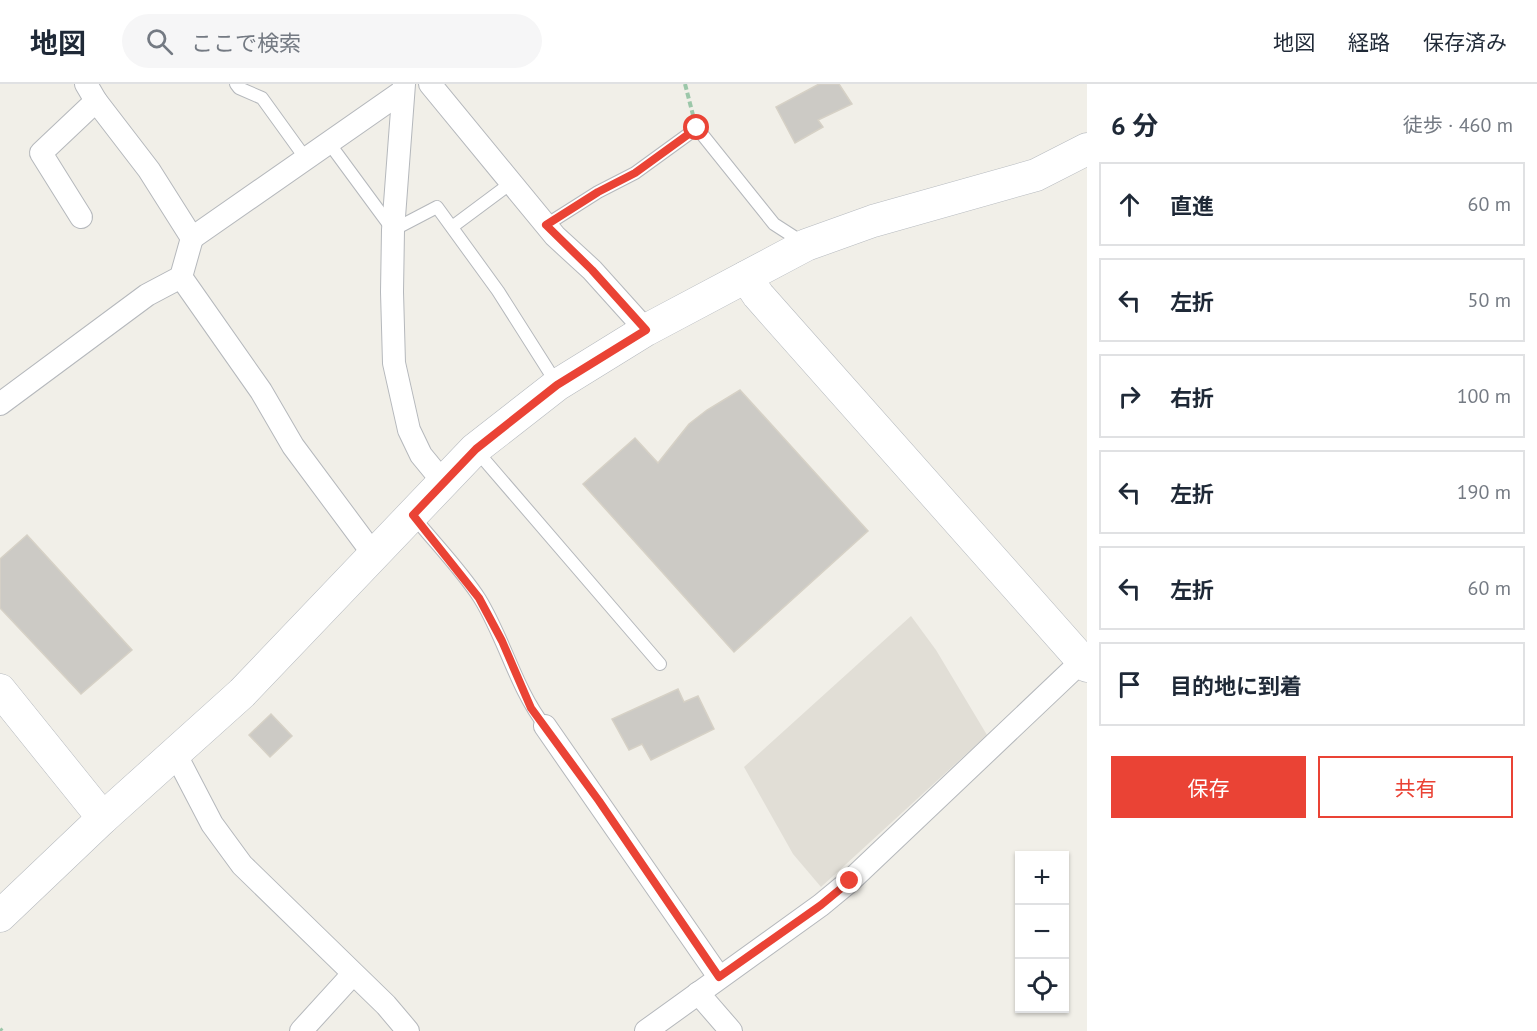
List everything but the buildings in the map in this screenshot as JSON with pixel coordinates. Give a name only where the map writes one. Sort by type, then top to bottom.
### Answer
[{"type":"street","points":[[430,84],[546,225],[592,270],[646,330]]},
{"type":"street","points":[[0,404],[147,295],[181,277],[192,238],[404,88]]},
{"type":"street","points":[[404,88],[393,231],[394,363],[410,429],[421,455],[444,483]]},
{"type":"street","points":[[81,217],[41,153],[91,92],[149,170],[192,238]]},
{"type":"street","points":[[0,916],[103,818],[242,693],[476,449],[557,385],[646,330],[806,245],[873,221],[1036,175],[1087,149]]},
{"type":"street","points":[[181,277],[261,391],[293,446],[374,555]]},
{"type":"street","points":[[645,1031],[821,905],[850,881],[1085,664],[766,304],[746,277]]},
{"type":"street","points":[[0,690],[103,818]]},
{"type":"street","points":[[545,726],[719,977]]},
{"type":"street","points":[[175,753],[212,824],[242,865],[352,975],[386,1005],[408,1031]]},
{"type":"street","points":[[300,1031],[352,975]]},
{"type":"street","points":[[698,993],[731,1031]]},
{"type":"lane","points":[[236,84],[239,88],[262,98],[306,159]]},
{"type":"lane","points":[[546,225],[598,192],[635,173],[697,128],[774,224],[806,245]]},
{"type":"lane","points":[[329,143],[393,231],[437,207],[498,291],[557,385]]},
{"type":"lane","points":[[452,227],[511,183]]},
{"type":"lane","points":[[476,449],[660,664]]},
{"type":"lane","points":[[413,515],[479,598],[502,641],[531,708],[545,726]]},
{"type":"path","points":[[685,84],[697,128]]},
{"type":"shaded area","points":[[911,616],[936,650],[987,735],[821,887],[793,854],[744,767]]},
{"type":"route","points":[[697,128],[635,173],[598,192],[546,225],[592,270],[646,330],[557,385],[476,449],[413,515],[479,598],[502,641],[531,708],[599,801],[719,977],[821,905],[850,881]]}]
